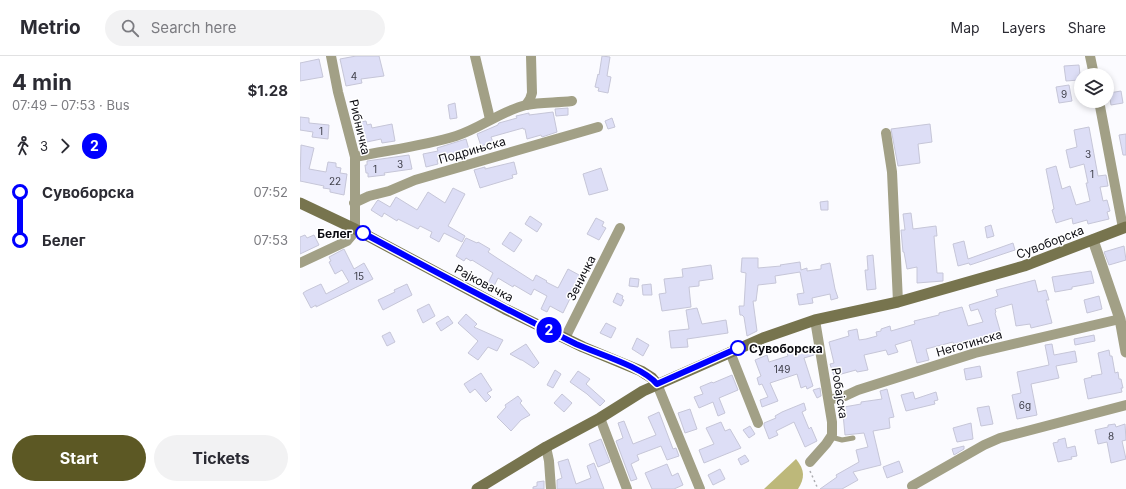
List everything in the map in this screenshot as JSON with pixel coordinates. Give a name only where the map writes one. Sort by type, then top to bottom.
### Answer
[{"type":"main road","name":"Рајковачка","points":[[300,203],[355,229],[505,309],[565,338],[641,371],[652,378],[657,384]]},
{"type":"main road","name":"Сувоборска","points":[[482,488],[546,447],[600,418],[640,392],[762,338],[815,320],[898,302],[1024,266],[1124,227]]},
{"type":"street","name":"Рибничка","points":[[331,56],[338,92],[355,157],[355,229]]},
{"type":"street","points":[[475,56],[490,119]]},
{"type":"street","points":[[526,105],[532,93],[531,56]]},
{"type":"street","points":[[1090,56],[1093,68]]},
{"type":"street","name":"Подрињска","points":[[355,157],[432,143],[469,131],[490,119],[526,105],[572,101]]},
{"type":"street","points":[[1100,108],[1124,227]]},
{"type":"street","name":"Подрињска","points":[[354,203],[369,196],[389,191],[415,180],[598,127]]},
{"type":"street","points":[[886,133],[892,172],[898,302]]},
{"type":"street","name":"Зеничка","points":[[565,338],[620,228]]},
{"type":"street","points":[[300,263],[347,241],[355,229]]},
{"type":"street","points":[[1093,240],[1120,319],[1126,352]]},
{"type":"street","name":"Неготинска","points":[[829,400],[975,353],[1120,319]]},
{"type":"street","name":"Робајска","points":[[815,320],[832,422],[830,437]]},
{"type":"street","points":[[730,352],[758,423]]},
{"type":"street","points":[[657,384],[700,489]]},
{"type":"street","points":[[912,486],[984,444],[1000,438],[1126,405]]},
{"type":"street","points":[[600,418],[627,489]]},
{"type":"street","points":[[810,462],[830,437]]},
{"type":"street","points":[[546,447],[549,461],[551,489]]},
{"type":"lane","points":[[830,437],[842,440],[853,438]]},
{"type":"path","points":[[810,462],[810,471],[818,489]]},
{"type":"shaded area","points":[[796,459],[803,474],[802,481],[798,489],[764,489]]},
{"type":"building","points":[[356,56],[379,56],[384,76],[361,79],[362,83],[346,86],[340,59]]},
{"type":"building","points":[[602,56],[610,57],[607,76],[611,77],[608,93],[598,91],[599,88],[595,87],[598,74],[599,75]]},
{"type":"building","points":[[319,59],[323,77],[300,81],[300,63]]},
{"type":"building","points":[[1079,65],[1079,68],[1074,68],[1074,80],[1066,81],[1064,66]]},
{"type":"building","points":[[1069,85],[1072,101],[1059,103],[1056,87]]},
{"type":"building","points":[[1121,91],[1123,103],[1114,104],[1114,92]]},
{"type":"building","points":[[455,103],[457,118],[450,119],[448,105]]},
{"type":"building","points":[[568,108],[568,115],[556,116],[555,109]]},
{"type":"building","points":[[553,112],[557,132],[542,137],[541,135],[527,139],[525,129],[523,128],[491,137],[493,142],[481,146],[477,134],[498,125],[499,123],[517,118],[516,116],[529,113],[529,115]]},
{"type":"building","points":[[300,117],[309,118],[309,123],[329,125],[328,139],[312,137],[313,132],[300,130]]},
{"type":"building","points":[[612,118],[615,127],[608,129],[605,121]]},
{"type":"building","points":[[366,121],[367,125],[371,124],[372,128],[392,124],[395,141],[382,143],[381,139],[362,143],[355,123]]},
{"type":"building","points":[[930,124],[932,142],[918,144],[920,163],[898,166],[891,129]]},
{"type":"building","points":[[1089,127],[1098,176],[1106,175],[1108,186],[1100,187],[1103,201],[1107,200],[1110,211],[1107,212],[1109,219],[1088,224],[1087,220],[1073,224],[1072,218],[1056,223],[1052,210],[1054,209],[1046,169],[1056,166],[1062,189],[1070,186],[1076,205],[1090,201],[1084,164],[1070,168],[1066,150],[1077,147],[1074,130]]},
{"type":"building","points":[[1126,134],[1126,155],[1123,155],[1119,135]]},
{"type":"building","points":[[466,139],[470,153],[437,160],[438,164],[426,167],[423,154],[438,151],[437,148]]},
{"type":"building","points":[[301,145],[314,148],[309,169],[326,172],[328,162],[336,163],[336,167],[341,168],[340,173],[347,174],[344,195],[330,192],[330,189],[323,188],[324,186],[300,181]]},
{"type":"building","points":[[409,155],[412,169],[368,177],[368,173],[366,173],[365,165],[367,165],[367,161]]},
{"type":"building","points":[[514,162],[517,174],[512,175],[513,178],[480,188],[474,170]]},
{"type":"building","points":[[601,168],[608,190],[589,195],[583,174]]},
{"type":"building","points":[[453,188],[465,194],[448,226],[465,236],[462,242],[444,233],[439,242],[430,237],[432,232],[420,226],[418,229],[398,219],[397,221],[384,213],[382,217],[371,210],[378,200],[390,207],[396,197],[417,210],[428,192],[445,203]]},
{"type":"building","points":[[828,201],[828,210],[821,210],[820,202]]},
{"type":"building","points":[[911,213],[913,229],[936,226],[937,236],[934,236],[937,273],[943,273],[943,281],[917,283],[917,267],[907,269],[903,252],[901,230],[905,230],[903,214]]},
{"type":"building","points":[[530,216],[542,224],[537,232],[525,224]]},
{"type":"building","points":[[596,218],[604,222],[602,226],[606,228],[599,240],[587,234]]},
{"type":"building","points":[[991,225],[994,236],[987,238],[985,227]]},
{"type":"building","points":[[510,232],[522,240],[514,252],[502,244]]},
{"type":"building","points":[[305,235],[307,238],[314,235],[319,245],[300,254],[300,237]]},
{"type":"building","points":[[466,238],[477,243],[478,242],[490,249],[488,252],[533,281],[536,275],[558,288],[568,269],[581,276],[563,313],[550,306],[547,312],[541,309],[547,296],[534,289],[531,295],[498,278],[491,292],[485,289],[493,273],[472,260],[471,261],[466,258],[464,261],[456,256]]},
{"type":"building","points":[[964,241],[968,259],[1013,243],[1015,250],[970,265],[969,263],[958,266],[953,244]]},
{"type":"building","points":[[1124,246],[1126,260],[1109,265],[1104,252]]},
{"type":"building","points":[[344,249],[354,269],[364,263],[373,279],[316,307],[316,305],[311,308],[303,293],[321,284],[326,294],[349,282],[342,270],[335,274],[329,262],[331,261],[329,257]]},
{"type":"building","points":[[873,255],[876,289],[867,290],[865,270],[868,270],[867,256]]},
{"type":"building","points":[[742,258],[758,258],[758,268],[781,266],[780,265],[800,262],[801,270],[807,268],[807,271],[821,269],[821,265],[830,263],[838,298],[831,300],[830,294],[812,298],[813,303],[799,305],[797,294],[804,293],[800,272],[775,276],[776,283],[758,285],[756,301],[753,301],[757,331],[747,336],[744,317],[740,315],[739,306],[744,306],[746,273],[741,272]]},
{"type":"building","points":[[711,265],[713,279],[699,281],[699,286],[689,287],[691,307],[662,311],[659,294],[666,293],[664,279],[683,277],[682,269]]},
{"type":"building","points":[[1091,271],[1094,283],[1055,292],[1052,277]]},
{"type":"building","points":[[630,278],[639,279],[638,287],[629,286]]},
{"type":"building","points":[[1035,280],[1038,292],[1046,290],[1049,300],[1046,300],[1052,323],[1031,328],[1030,324],[1016,326],[1012,304],[995,309],[1001,334],[970,343],[969,340],[954,344],[953,342],[926,349],[929,360],[917,363],[911,340],[895,345],[898,352],[888,355],[886,350],[864,355],[868,370],[857,372],[856,370],[834,376],[830,364],[834,363],[829,342],[849,336],[848,331],[857,329],[859,340],[866,339],[877,336],[876,332],[890,326],[891,331],[915,324],[914,321],[939,315],[939,313],[962,307],[968,326],[983,322],[978,309],[971,311],[969,305],[998,296],[996,290]]},
{"type":"building","points":[[407,284],[412,295],[383,310],[378,300],[395,292],[394,290]]},
{"type":"building","points":[[651,284],[652,295],[643,295],[642,285]]},
{"type":"building","points":[[617,293],[623,296],[622,299],[624,300],[621,306],[613,302]]},
{"type":"building","points":[[1099,296],[1102,309],[1087,313],[1084,300]]},
{"type":"building","points":[[429,304],[435,316],[423,323],[417,310]]},
{"type":"building","points":[[697,308],[702,324],[726,320],[728,333],[687,339],[688,347],[671,348],[669,331],[689,329],[686,310]]},
{"type":"building","points":[[466,314],[477,324],[474,327],[503,340],[497,351],[488,347],[478,360],[468,353],[478,341],[458,323]]},
{"type":"building","points":[[448,316],[453,323],[441,331],[436,323]]},
{"type":"building","points":[[606,323],[616,328],[611,338],[600,333]]},
{"type":"building","points":[[390,332],[395,342],[387,346],[382,336]]},
{"type":"building","points":[[1094,335],[1095,341],[1075,345],[1074,339]]},
{"type":"building","points":[[637,338],[649,345],[643,356],[632,349]]},
{"type":"building","points":[[526,344],[539,363],[534,368],[510,354]]},
{"type":"building","points":[[1052,344],[1054,355],[1075,351],[1077,362],[1056,366],[1059,378],[1031,384],[1037,415],[1017,419],[1012,395],[1021,393],[1017,372],[1049,365],[1045,345]]},
{"type":"building","points":[[813,346],[814,355],[804,358],[813,386],[807,389],[806,386],[801,388],[797,374],[770,383],[778,401],[762,407],[760,400],[768,397],[762,384],[759,385],[757,378],[761,376],[755,360],[767,355],[769,362],[788,356],[787,353]]},
{"type":"building","points":[[1109,350],[1110,356],[1112,356],[1115,373],[1118,372],[1119,379],[1121,379],[1123,388],[1121,388],[1122,392],[1088,399],[1084,379],[1102,374],[1098,353]]},
{"type":"building","points":[[980,366],[982,377],[966,380],[964,369]]},
{"type":"building","points":[[555,370],[561,374],[553,388],[547,385]]},
{"type":"building","points":[[578,371],[590,379],[586,384],[605,401],[600,406],[587,394],[570,382]]},
{"type":"building","points":[[481,373],[492,390],[487,393],[491,397],[486,402],[475,389],[470,393],[464,384]]},
{"type":"building","points":[[732,375],[738,390],[719,398],[725,413],[718,416],[713,402],[699,408],[694,397],[703,394],[700,387]]},
{"type":"building","points":[[820,388],[821,396],[817,398],[813,390]]},
{"type":"building","points":[[887,389],[894,417],[889,418],[890,428],[873,431],[881,465],[853,472],[858,480],[842,489],[820,489],[837,477],[836,475],[859,462],[856,450],[868,447],[864,433],[845,435],[843,414],[846,414],[844,407],[861,404],[861,402],[882,399],[880,391]]},
{"type":"building","points":[[913,392],[915,399],[936,392],[938,400],[934,401],[935,404],[906,411],[901,395]]},
{"type":"building","points":[[562,394],[572,403],[564,412],[554,403]]},
{"type":"building","points":[[518,396],[522,401],[520,403],[530,415],[521,420],[511,431],[497,417],[506,407],[505,405]]},
{"type":"building","points":[[804,403],[806,410],[802,412],[809,429],[811,427],[817,441],[805,447],[794,422],[776,431],[778,435],[769,439],[764,423],[776,418],[775,416],[782,412]]},
{"type":"building","points":[[989,406],[993,424],[981,426],[977,408]]},
{"type":"building","points":[[690,409],[697,429],[685,433],[678,413]]},
{"type":"building","points":[[659,412],[673,449],[676,448],[679,456],[667,460],[661,446],[637,455],[639,460],[631,464],[637,479],[631,481],[616,441],[623,438],[618,423],[624,421],[633,444],[656,435],[648,417]]},
{"type":"building","points":[[721,422],[725,431],[730,429],[741,448],[704,463],[699,450],[714,444],[706,428]]},
{"type":"building","points":[[971,423],[973,439],[957,442],[953,428]]},
{"type":"building","points":[[1115,424],[1116,427],[1125,424],[1126,440],[1122,441],[1126,459],[1111,463],[1107,442],[1098,444],[1095,430]]},
{"type":"building","points":[[750,426],[755,434],[749,438],[743,430]]},
{"type":"building","points":[[1065,438],[1067,448],[1075,446],[1077,456],[1071,457],[1072,459],[1058,462],[1053,443]]},
{"type":"building","points":[[601,439],[610,462],[598,467],[589,444]]},
{"type":"building","points":[[964,446],[964,449],[954,455],[952,449]]},
{"type":"building","points":[[745,455],[749,461],[741,465],[738,459]]},
{"type":"building","points":[[568,459],[576,484],[591,478],[587,466],[594,463],[604,489],[557,489],[557,480],[562,478],[558,462]]},
{"type":"building","points":[[899,461],[903,472],[887,478],[883,467]]},
{"type":"building","points":[[667,464],[672,476],[678,473],[683,485],[674,489],[652,489],[645,473]]},
{"type":"building","points":[[720,469],[725,479],[713,485],[708,475]]},
{"type":"building","points":[[544,481],[544,489],[533,489],[533,487],[537,486],[537,482]]},
{"type":"bus line","name":"2","points":[[363,233],[505,309],[583,347],[641,371],[652,378],[657,384],[738,348]]},
{"type":"place","name":"Белег","points":[[363,233]]},
{"type":"place","name":"Сувоборска","points":[[738,348]]}]
